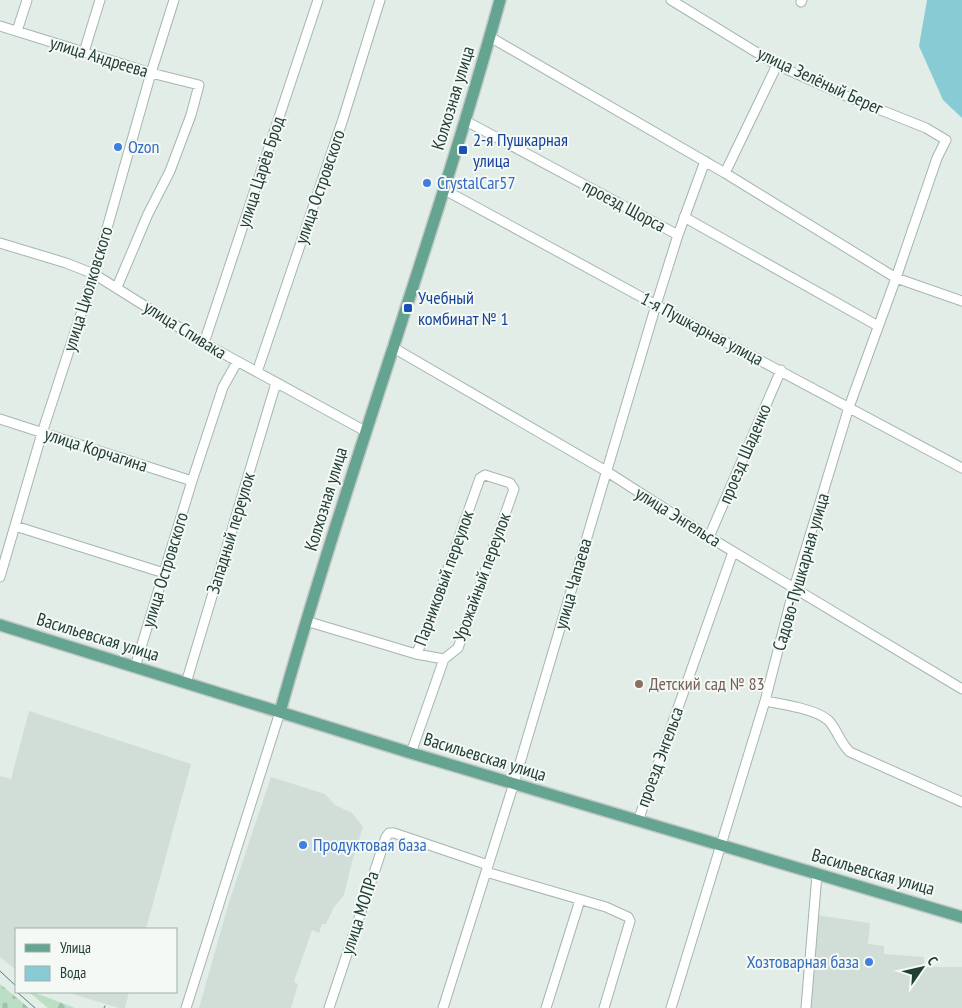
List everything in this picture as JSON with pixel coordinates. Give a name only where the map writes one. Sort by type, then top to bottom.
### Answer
[{"type":"main road","name":"Колхозная улица","points":[[280,712],[306,620],[443,189],[500,0]]},
{"type":"main road","name":"Васильевская улица","points":[[0,625],[411,753],[962,917]]},
{"type":"street","points":[[17,31],[26,0]]},
{"type":"street","points":[[84,52],[100,0]]},
{"type":"street","name":"улица Циолковского","points":[[0,577],[42,433],[94,274],[151,73],[174,0]]},
{"type":"street","name":"улица Царёв Брод","points":[[204,343],[318,0]]},
{"type":"street","name":"улица Островского","points":[[257,372],[343,119],[380,0]]},
{"type":"street","name":"улица Зелёный Берег","points":[[671,0],[777,64],[853,99],[926,128],[946,140]]},
{"type":"street","name":"улица Андреева","points":[[0,26],[151,73],[199,85],[191,115],[170,172],[148,214],[117,287]]},
{"type":"street","points":[[490,36],[705,161],[896,278],[962,301]]},
{"type":"street","points":[[725,173],[777,64]]},
{"type":"street","name":"проезд Щорса","points":[[464,120],[678,235]]},
{"type":"street","name":"Садово-Пушкарная улица","points":[[670,1008],[765,701],[794,588],[850,407],[937,158],[946,140]]},
{"type":"street","name":"улица Чапаева","points":[[443,1008],[514,783],[656,305],[684,217],[705,161]]},
{"type":"street","name":"1-я Пушкарная улица","points":[[443,189],[962,468]]},
{"type":"street","name":"проезд Щорса","points":[[684,217],[878,326]]},
{"type":"street","name":"улица Спивака","points":[[0,242],[94,274],[204,343],[365,431]]},
{"type":"street","name":"улица Энгельса","points":[[392,347],[606,471],[733,552],[962,689]]},
{"type":"street","name":"улица Островского","points":[[135,667],[223,387],[237,362]]},
{"type":"street","name":"проезд Шаденко","points":[[709,537],[781,370]]},
{"type":"street","name":"Западный переулок","points":[[186,683],[276,383]]},
{"type":"street","name":"улица Корчагина","points":[[0,419],[192,481]]},
{"type":"street","name":"Урожайный переулок","points":[[411,753],[444,659],[458,648],[514,489],[510,483],[485,475],[480,478]]},
{"type":"street","name":"Парниковый переулок","points":[[306,620],[416,654],[422,642],[480,478]]},
{"type":"street","points":[[15,526],[164,573]]},
{"type":"street","name":"проезд Энгельса","points":[[638,821],[733,552]]},
{"type":"street","name":"Урожайный переулок","points":[[416,654],[444,659]]},
{"type":"street","points":[[765,701],[798,708],[823,717],[828,721],[850,752],[962,802]]},
{"type":"street","name":"Колхозная улица","points":[[186,1008],[280,712]]},
{"type":"street","name":"улица МОПРа","points":[[329,1008],[386,837],[389,833],[394,833],[487,868]]},
{"type":"street","points":[[487,868],[625,914],[630,921],[604,1008]]},
{"type":"street","points":[[806,1008],[817,874]]},
{"type":"street","points":[[546,1008],[580,900]]},
{"type":"shaded area","points":[[29,711],[191,764],[146,928],[15,928],[15,969],[0,957],[0,776],[11,779]]},
{"type":"shaded area","points":[[271,777],[325,794],[335,805],[352,813],[363,827],[344,895],[334,907],[326,924],[322,924],[319,933],[312,930],[294,982],[298,984],[291,1008],[199,1008],[230,899]]},
{"type":"shaded area","name":"Хозтоварная база","points":[[817,915],[870,923],[868,944],[884,946],[884,954],[924,957],[924,967],[962,967],[962,1008],[809,1008]]},
{"type":"shaded area","points":[[69,993],[129,993],[125,1008],[119,1008]]},
{"type":"green space","points":[[0,984],[29,1008],[0,1008]]},
{"type":"green space","points":[[30,993],[36,993],[75,1008],[48,1008]]},
{"type":"water","points":[[927,0],[962,0],[962,118],[943,100],[919,46]]},
{"type":"tram line","points":[[0,971],[15,985]]},
{"type":"tram line","points":[[18,993],[35,1008]]},
{"type":"place","name":"Ozon","points":[[118,147]]},
{"type":"place","name":"2-я Пушкарная улица","points":[[463,150]]},
{"type":"place","name":"CrystalCar57","points":[[427,183]]},
{"type":"place","name":"Учебный комбинат № 1","points":[[408,308]]},
{"type":"place","name":"Детский сад № 83","points":[[639,684]]},
{"type":"place","name":"Продуктовая база","points":[[303,845]]},
{"type":"place","name":"Хозтоварная база","points":[[869,962]]}]
